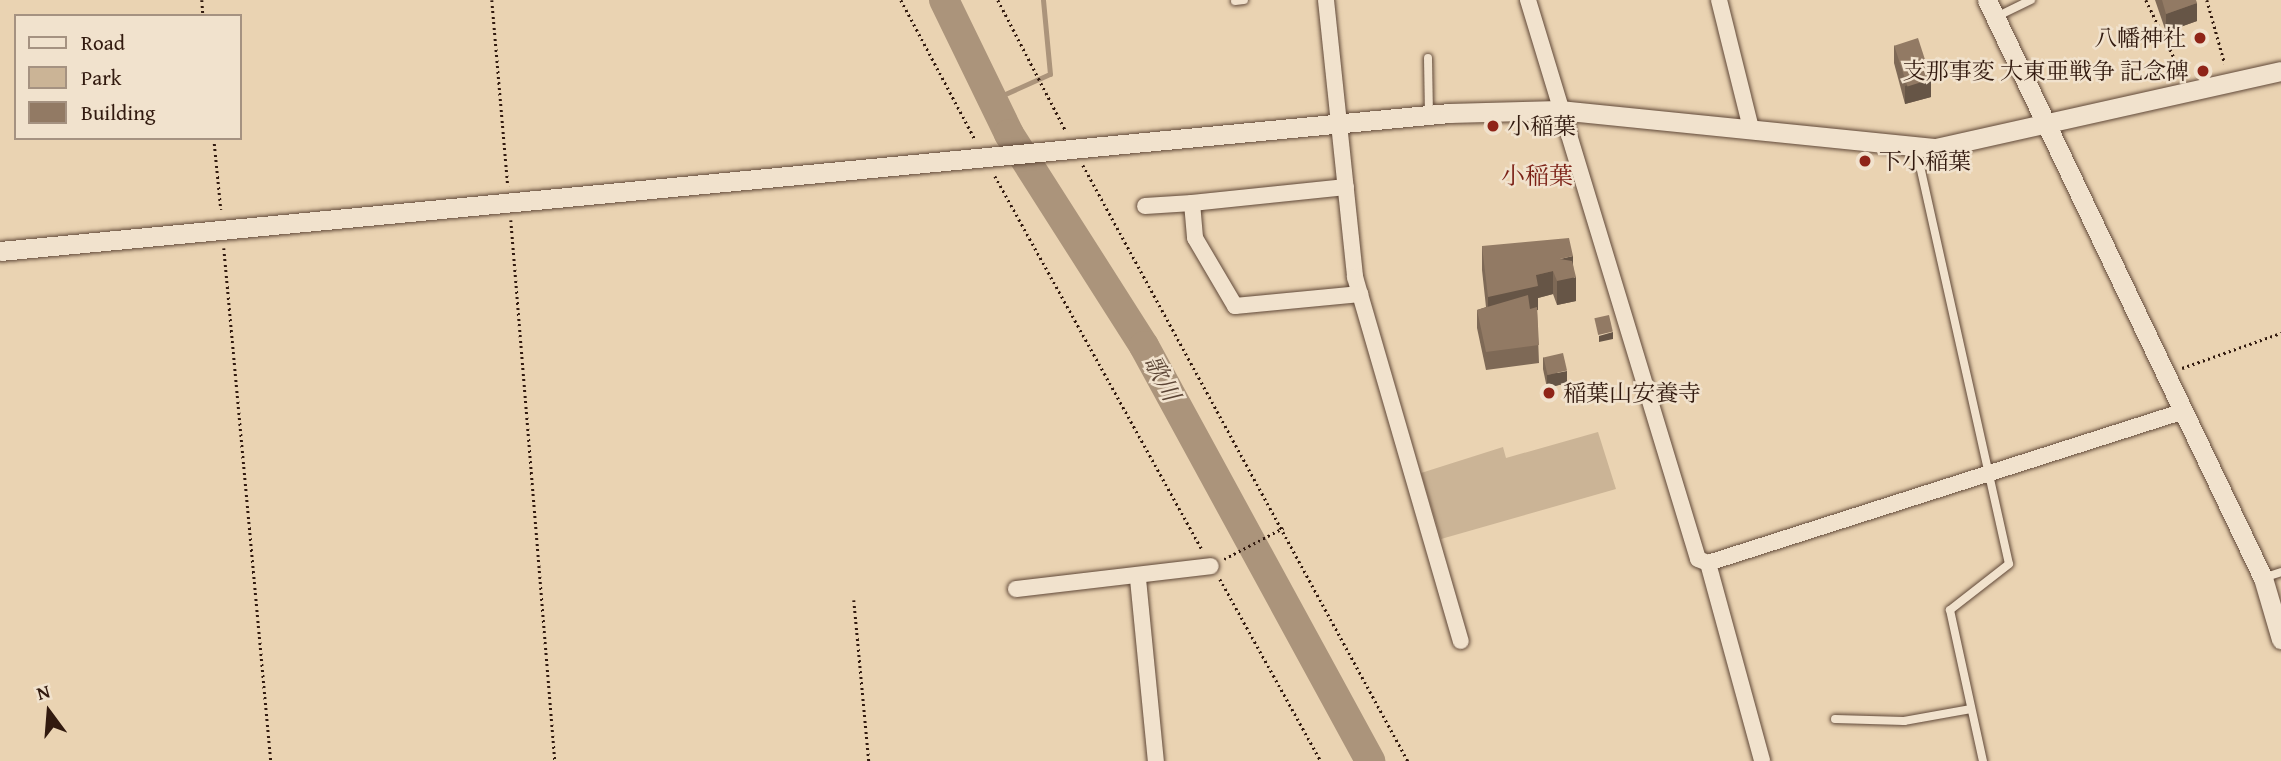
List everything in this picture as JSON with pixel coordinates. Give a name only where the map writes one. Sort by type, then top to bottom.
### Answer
[{"type":"street","points":[[1326,0],[1336,125],[1360,294],[1461,641]]},
{"type":"street","points":[[1528,0],[1559,110],[1698,559],[1708,563],[2183,411]]},
{"type":"street","points":[[1720,0],[1751,128]]},
{"type":"street","points":[[1991,9],[2183,411],[2272,575],[2281,639]]},
{"type":"street","points":[[0,251],[1429,115],[1559,110],[1751,128],[1916,148],[2045,125],[2281,71]]},
{"type":"street","points":[[1145,206],[1269,201],[1346,187]]},
{"type":"street","points":[[1192,203],[1195,238],[1235,306],[1360,294]]},
{"type":"street","points":[[1708,563],[1762,761]]},
{"type":"street","points":[[1016,589],[1138,579],[1211,566]]},
{"type":"street","points":[[1138,579],[1156,761]]},
{"type":"lane","points":[[1991,9],[2031,0]]},
{"type":"lane","points":[[1428,58],[1429,115]]},
{"type":"lane","points":[[1916,148],[2009,564],[1950,610],[1983,761]]},
{"type":"lane","points":[[1835,719],[1904,721],[1971,709]]},
{"type":"path","points":[[492,0],[555,761]]},
{"type":"path","points":[[901,0],[992,158],[1211,566],[1270,659],[1321,761]]},
{"type":"path","points":[[998,0],[1070,150],[1283,528],[1408,761]]},
{"type":"path","points":[[2146,0],[2191,92]]},
{"type":"path","points":[[2207,0],[2230,83]]},
{"type":"path","points":[[214,140],[271,761]]},
{"type":"path","points":[[2165,374],[2281,333]]},
{"type":"path","points":[[1211,566],[1283,528]]},
{"type":"path","points":[[854,600],[869,761]]},
{"type":"green space","points":[[1598,432],[1616,489],[1441,539],[1421,473],[1503,447],[1506,458]]},
{"type":"building","points":[[2162,0],[2196,0],[2197,3],[2166,14]]},
{"type":"building","points":[[1918,38],[1931,79],[1908,87],[1894,46]]},
{"type":"building","points":[[1569,238],[1573,256],[1560,259],[1572,261],[1576,277],[1557,281],[1553,271],[1536,275],[1538,286],[1488,297],[1482,246]]},
{"type":"building","points":[[1528,295],[1530,309],[1537,307],[1539,345],[1486,352],[1477,310]]},
{"type":"building","points":[[1609,315],[1613,332],[1598,335],[1594,318]]},
{"type":"building","points":[[1563,353],[1567,371],[1548,375],[1544,357]]},
{"type":"waterway","name":"歌川","points":[[944,0],[1009,134],[1144,346],[1370,761]]},
{"type":"waterway","points":[[994,99],[1050,74],[1043,0]]},
{"type":"place","name":"八幡神社","points":[[2200,38]]},
{"type":"place","name":"支那事変 大東亜戦争 記念碑","points":[[2203,71]]},
{"type":"place","name":"小稲葉","points":[[1493,126]]},
{"type":"place","name":"下小稲葉","points":[[1865,161]]},
{"type":"place","name":"稲葉山安養寺","points":[[1549,393]]},
{"type":"district","name":"小稲葉","points":[[1537,176]]}]
